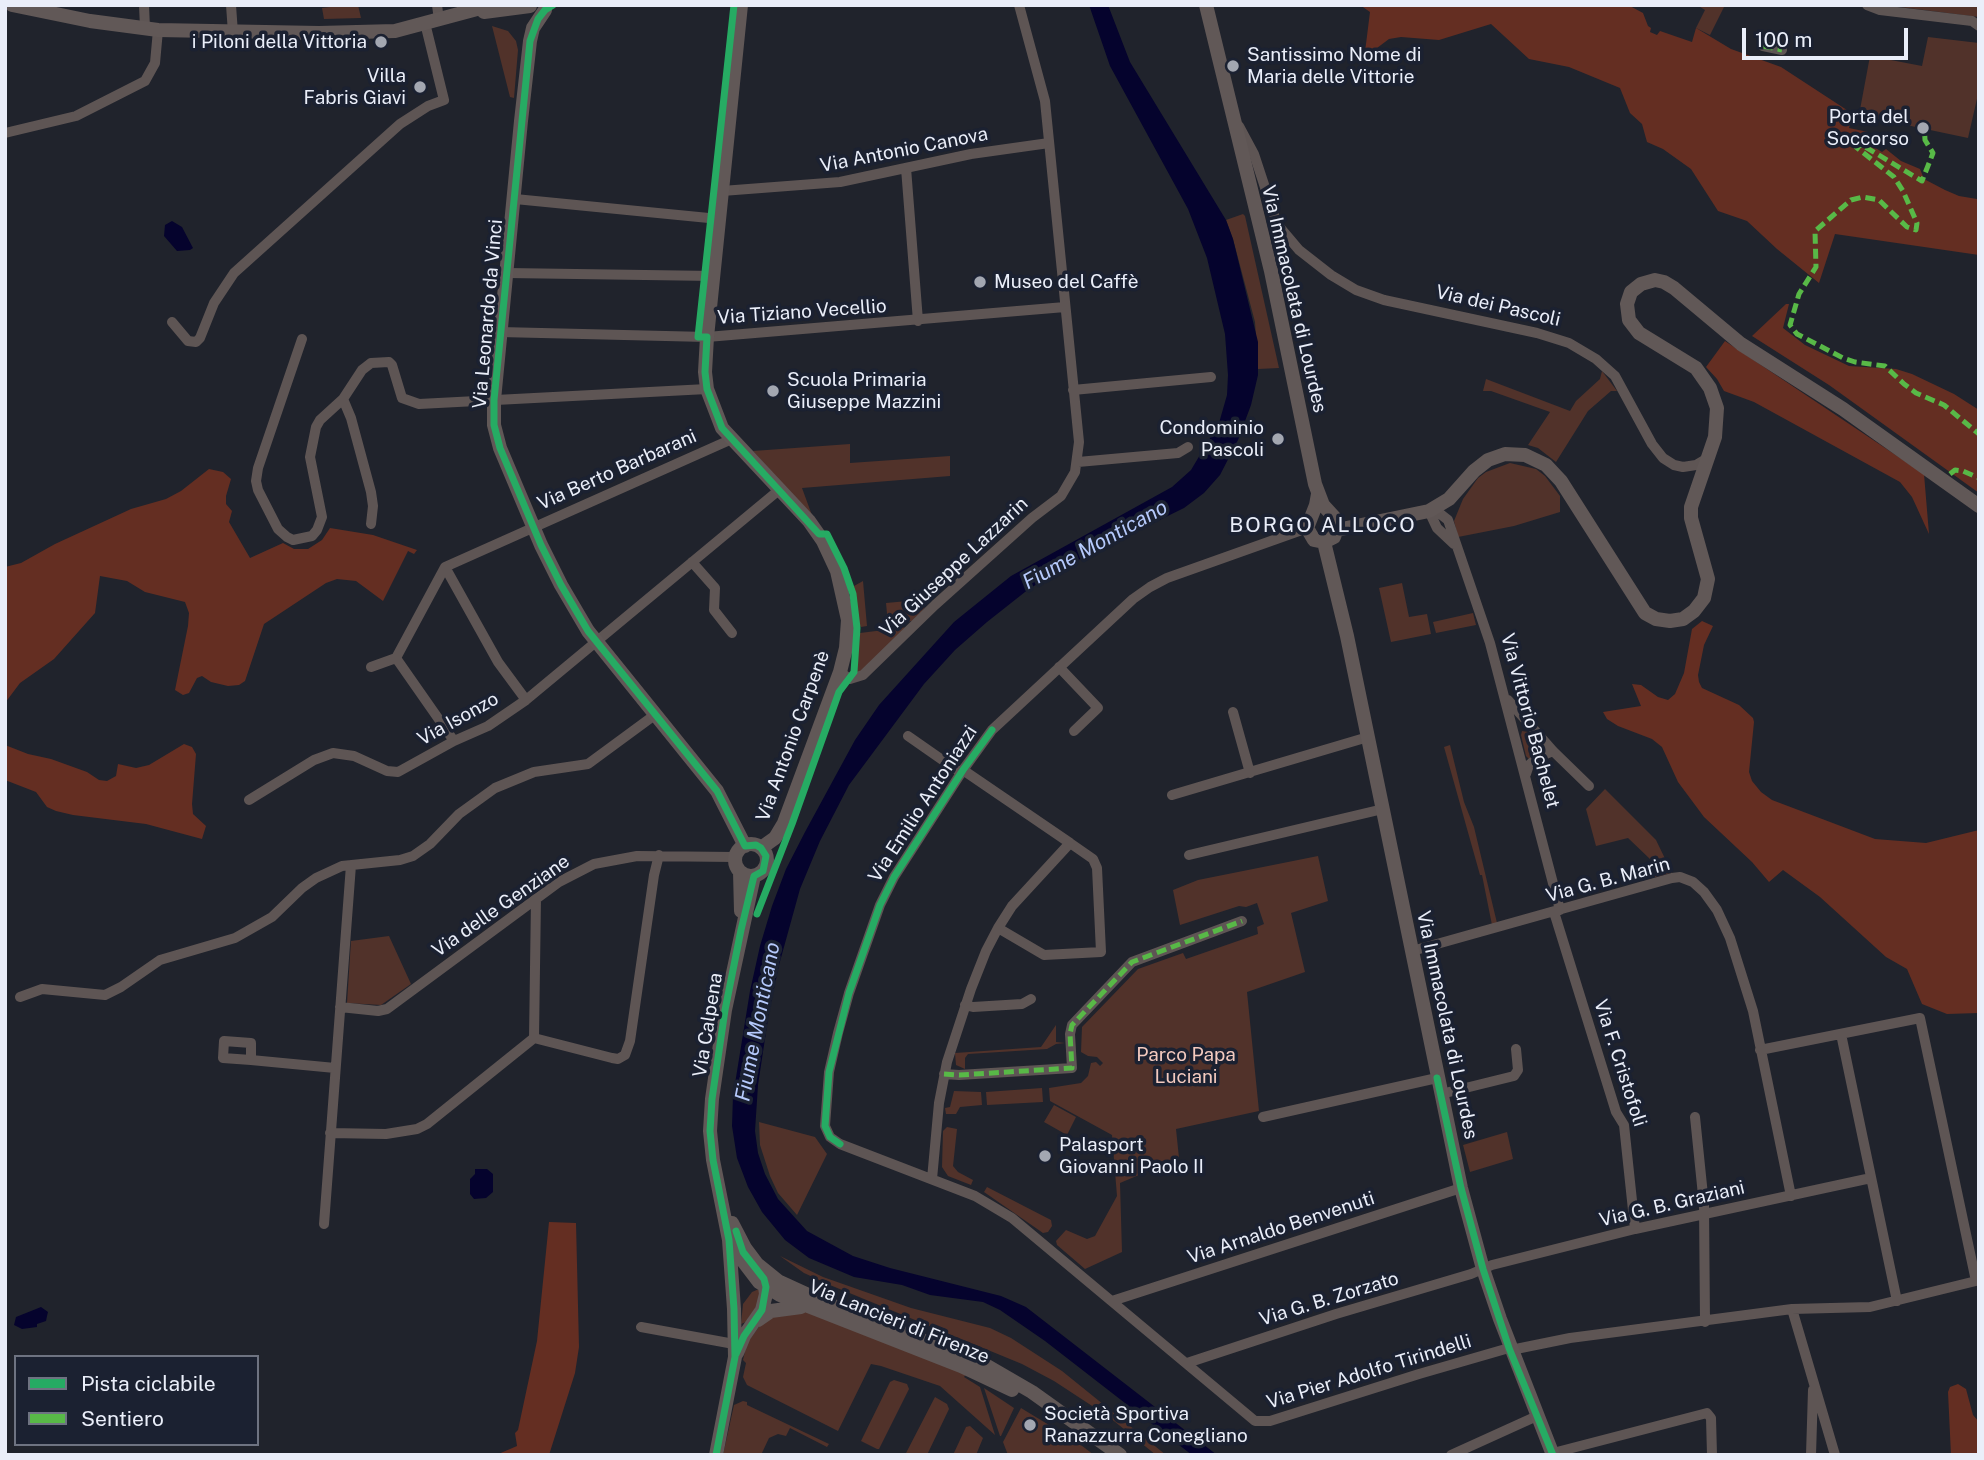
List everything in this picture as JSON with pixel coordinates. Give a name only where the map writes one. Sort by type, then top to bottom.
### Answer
[{"type":"street","points":[[12,5],[55,10],[152,29],[233,33],[395,31],[434,16],[493,12],[530,6],[537,10],[549,8]]},
{"type":"street","points":[[5,133],[76,116],[145,82],[155,63],[152,29],[144,5]]},
{"type":"street","points":[[231,5],[233,33]]},
{"type":"street","points":[[472,12],[492,5]]},
{"type":"street","name":"Via Antonio Carpenè","points":[[741,5],[707,337],[707,389],[722,428],[819,534],[837,571],[848,620],[846,648],[840,672],[779,832],[771,843],[761,848]]},
{"type":"street","name":"Via Giuseppe Lazzarin","points":[[840,672],[849,679],[863,675],[935,605],[1039,512],[1061,496],[1072,480],[1078,461],[1079,442],[1045,101],[1019,5]]},
{"type":"street","name":"Via Immacolata di Lourdes","points":[[1206,5],[1270,271],[1318,494],[1332,530],[1338,592],[1461,1188],[1483,1269],[1510,1349],[1553,1454]]},
{"type":"street","points":[[1867,6],[1880,10],[1972,21],[1978,26]]},
{"type":"street","name":"Via Leonardo da Vinci","points":[[549,8],[533,28],[530,41],[500,332],[494,425],[500,448],[561,585],[597,641],[717,791],[740,851]]},
{"type":"street","points":[[173,321],[188,341],[196,342],[222,288],[234,273],[400,124],[428,106],[444,100],[434,16]]},
{"type":"street","points":[[1763,46],[1782,50]]},
{"type":"street","name":"Via dei Pascoli","points":[[1231,114],[1254,154],[1278,224],[1299,250],[1331,275],[1356,290],[1377,298],[1537,333],[1569,343],[1596,359],[1615,376],[1652,444],[1663,458],[1683,467],[1696,465],[1706,458]]},
{"type":"street","name":"Via Antonio Canova","points":[[722,191],[840,182],[992,150],[1049,143]]},
{"type":"street","points":[[906,168],[918,321]]},
{"type":"street","points":[[515,199],[719,219]]},
{"type":"street","points":[[507,273],[714,276]]},
{"type":"street","points":[[1332,530],[1322,512],[1307,525],[1314,540],[1332,530],[1432,510],[1455,493],[1481,464],[1496,456],[1516,454],[1540,461],[1561,481],[1640,608],[1656,619],[1677,620],[1690,615],[1698,607],[1708,586],[1690,514],[1718,418],[1714,398],[1703,375],[1680,356],[1639,333],[1629,320],[1626,313],[1629,297],[1635,288],[1647,281],[1659,281],[1674,288],[1741,344],[1843,409],[1979,506]]},
{"type":"street","name":"Via Tiziano Vecellio","points":[[500,332],[707,337],[1065,307]]},
{"type":"street","points":[[302,339],[256,477],[258,489],[278,529],[286,537],[301,540],[312,536],[320,524],[321,509],[310,457],[313,435],[320,420],[343,399],[367,365],[386,361],[392,365],[402,398],[413,403],[707,389]]},
{"type":"street","points":[[1073,390],[1211,377]]},
{"type":"street","points":[[343,399],[351,418],[371,492],[371,524]]},
{"type":"street","name":"Via Berto Barbarani","points":[[445,567],[732,439]]},
{"type":"street","points":[[1078,461],[1178,453],[1188,447]]},
{"type":"street","name":"Via Isonzo","points":[[249,800],[314,760],[333,753],[354,757],[392,773],[398,772],[454,741],[488,726],[526,700],[779,490]]},
{"type":"street","points":[[1432,510],[1448,520],[1455,493]]},
{"type":"street","name":"Via Immacolata di Lourdes","points":[[1307,525],[1318,494]]},
{"type":"street","name":"Via Vittorio Bachelet","points":[[1432,510],[1437,528],[1454,544]]},
{"type":"street","points":[[1405,516],[1425,521],[1437,528]]},
{"type":"street","name":"Via Vittorio Bachelet","points":[[1448,520],[1506,697],[1557,911]]},
{"type":"street","name":"Via Emilio Antoniazzi","points":[[1081,1276],[1038,1238],[1000,1210],[975,1196],[840,1144],[827,1131],[825,1113],[829,1072],[849,993],[880,905],[894,877],[962,771],[1000,722],[1133,599],[1150,587],[1167,578],[1307,525]]},
{"type":"street","points":[[692,562],[715,588],[713,610],[732,633]]},
{"type":"street","points":[[371,667],[397,658],[445,567]]},
{"type":"street","points":[[445,567],[498,662],[526,700]]},
{"type":"street","points":[[397,658],[454,741]]},
{"type":"street","points":[[1059,667],[1098,708],[1074,731]]},
{"type":"street","points":[[1506,697],[1553,751],[1589,786]]},
{"type":"street","points":[[1233,712],[1250,774]]},
{"type":"street","points":[[20,997],[42,989],[99,996],[111,992],[160,960],[214,946],[258,926],[272,917],[310,881],[342,866],[386,862],[413,856],[430,844],[460,814],[495,788],[534,772],[588,764],[656,714]]},
{"type":"street","points":[[908,736],[1096,863],[1101,952],[1044,955],[998,928]]},
{"type":"street","points":[[1172,795],[1368,737]]},
{"type":"street","points":[[1526,774],[1537,758],[1553,751]]},
{"type":"street","points":[[1189,856],[1383,809]]},
{"type":"street","points":[[932,1179],[944,1073],[982,961],[1012,906],[1070,843]]},
{"type":"street","points":[[750,845],[761,848],[767,861],[763,871],[747,874],[735,862],[740,851],[750,845]]},
{"type":"street","name":"Via delle Genziane","points":[[340,1007],[378,1011],[387,1009],[536,898],[559,882],[594,864],[616,858],[740,851]]},
{"type":"street","points":[[534,1038],[612,1058],[618,1059],[625,1055],[659,855]]},
{"type":"street","points":[[324,1224],[351,864]]},
{"type":"street","name":"Via Calpena","points":[[747,874],[741,930],[725,1010],[712,1099],[710,1131],[717,1182],[734,1238],[757,1264],[778,1281],[866,1318]]},
{"type":"street","name":"Via G. B. Marin","points":[[1412,951],[1672,878],[1686,879],[1699,886],[1726,925],[1752,1012],[1791,1196]]},
{"type":"street","points":[[534,1038],[536,898]]},
{"type":"street","name":"Via F. Cristofoli","points":[[1557,911],[1616,1112],[1624,1125],[1636,1229]]},
{"type":"street","points":[[944,1073],[959,1076],[1072,1068],[1072,1025],[1132,962],[1242,921]]},
{"type":"street","points":[[965,1005],[973,1007],[1022,1004],[1031,999]]},
{"type":"street","points":[[1510,1349],[1570,1338],[1792,1309],[1862,1308],[1976,1281],[1920,1018],[1760,1050]]},
{"type":"street","points":[[1841,1034],[1897,1301]]},
{"type":"street","points":[[330,1133],[386,1134],[417,1129],[534,1038]]},
{"type":"street","points":[[1441,1094],[1514,1076],[1518,1070],[1516,1049]]},
{"type":"street","points":[[250,1060],[335,1068]]},
{"type":"street","points":[[1263,1117],[1437,1078]]},
{"type":"street","points":[[1695,1117],[1704,1214],[1705,1322]]},
{"type":"street","name":"Via G. B. Graziani","points":[[1483,1269],[1636,1229],[1871,1178]]},
{"type":"street","name":"Via Arnaldo Benvenuti","points":[[1112,1301],[1461,1188]]},
{"type":"street","points":[[734,1238],[763,1283],[762,1310],[734,1351]]},
{"type":"street","points":[[716,1455],[734,1351],[734,1238]]},
{"type":"street","name":"Via G. B. Zorzato","points":[[1187,1363],[1483,1269]]},
{"type":"street","name":"Via Pier Adolfo Tirindelli","points":[[1081,1276],[1255,1421],[1263,1422],[1510,1349]]},
{"type":"street","points":[[734,1309],[744,1293],[763,1283],[812,1303],[866,1318]]},
{"type":"street","name":"Via Lancieri di Firenze","points":[[763,1283],[811,1308],[961,1366],[1072,1420]]},
{"type":"street","points":[[754,1323],[771,1311],[792,1307],[811,1308]]},
{"type":"street","points":[[1792,1309],[1835,1455]]},
{"type":"street","name":"Via Lancieri di Firenze","points":[[866,1318],[982,1363],[1032,1392],[1120,1455]]},
{"type":"street","points":[[641,1327],[734,1351]]},
{"type":"street","points":[[1811,1455],[1814,1382]]},
{"type":"street","points":[[1553,1454],[1707,1413],[1711,1418],[1712,1455]]},
{"type":"street","points":[[1451,1455],[1537,1416]]},
{"type":"green space","points":[[358,5],[361,18],[324,19],[322,8]]},
{"type":"green space","points":[[1697,5],[1725,5],[1710,35],[1696,28],[1705,10]]},
{"type":"green space","points":[[1895,5],[1979,5],[1979,17],[1900,7]]},
{"type":"green space","points":[[492,26],[508,31],[516,41],[518,50],[514,98],[510,97]]},
{"type":"green space","points":[[1928,37],[1979,43],[1979,90],[1968,138],[1859,115],[1870,56],[1922,66]]},
{"type":"green space","points":[[1243,214],[1279,368],[1258,369],[1255,322],[1226,220]]},
{"type":"green space","points":[[1602,371],[1617,391],[1611,391],[1588,411],[1556,462],[1538,448],[1528,445],[1550,412],[1491,391],[1483,391],[1486,379],[1570,411],[1576,401],[1600,379]]},
{"type":"green space","points":[[850,444],[850,463],[950,456],[950,476],[802,488],[813,518],[753,451]]},
{"type":"green space","points":[[1510,463],[1536,469],[1545,476],[1560,496],[1560,512],[1514,526],[1458,537],[1454,521],[1463,499],[1478,478]]},
{"type":"green space","points":[[863,581],[867,626],[861,627],[854,586]]},
{"type":"green space","points":[[1402,583],[1409,617],[1427,614],[1431,634],[1391,642],[1379,588]]},
{"type":"green space","points":[[929,599],[913,621],[888,624],[886,603]]},
{"type":"green space","points":[[1473,613],[1476,625],[1436,633],[1433,622]]},
{"type":"green space","points":[[908,627],[860,672],[856,672],[860,633]]},
{"type":"green space","points":[[1522,731],[1528,732],[1543,748],[1529,759],[1526,756]]},
{"type":"green space","points":[[1450,745],[1464,802],[1474,827],[1497,923],[1492,925],[1482,875],[1444,747]]},
{"type":"green space","points":[[1605,789],[1656,840],[1672,873],[1655,877],[1650,859],[1628,838],[1596,846],[1586,809]]},
{"type":"green space","name":"Parco Papa Luciani","points":[[1318,856],[1328,901],[1291,913],[1305,972],[1247,992],[1259,1111],[1176,1129],[1179,1158],[1120,1183],[1122,1252],[1085,1269],[1057,1245],[1056,1241],[1066,1230],[1087,1239],[1095,1236],[1117,1196],[1112,1135],[1050,1101],[1049,1088],[1081,1083],[1088,1076],[1091,1063],[1096,1062],[1100,1066],[1103,1063],[1097,1057],[1081,1052],[1082,1027],[1138,969],[1183,953],[1186,959],[1258,934],[1257,927],[1264,924],[1257,903],[1180,925],[1173,890],[1198,880]]},
{"type":"green space","points":[[389,936],[411,984],[381,1005],[347,1003],[351,941]]},
{"type":"green space","points":[[1056,1025],[1056,1042],[1065,1043],[1047,1049],[968,1054],[965,1058],[965,1069],[956,1065],[955,1053],[1041,1047]]},
{"type":"green space","points":[[1042,1088],[1043,1102],[987,1105],[986,1092]]},
{"type":"green space","points":[[954,1091],[981,1092],[982,1105],[960,1107],[956,1114],[946,1114],[945,1108],[950,1107]]},
{"type":"green space","points":[[1054,1105],[1076,1117],[1067,1135],[1044,1122]]},
{"type":"green space","points":[[759,1122],[815,1137],[827,1154],[797,1215],[778,1193],[770,1176],[760,1145]]},
{"type":"green space","points":[[947,1127],[957,1129],[953,1166],[973,1180],[971,1185],[948,1176],[942,1167],[943,1131]]},
{"type":"green space","points":[[1507,1132],[1513,1159],[1470,1172],[1463,1145]]},
{"type":"green space","points":[[987,1187],[1051,1220],[1052,1226],[1048,1232],[1043,1233],[984,1192]]},
{"type":"green space","points":[[780,1256],[823,1277],[911,1308],[990,1328],[1011,1338],[1062,1371],[1166,1455],[1156,1455],[1109,1417],[1054,1381],[1022,1364],[830,1285],[804,1273]]},
{"type":"green space","points":[[759,1289],[759,1303],[746,1322],[741,1324],[743,1304],[752,1292]]},
{"type":"green space","points":[[805,1311],[966,1374],[964,1377],[980,1387],[995,1435],[940,1386],[881,1366],[871,1364],[838,1431],[747,1385],[743,1377],[746,1363],[743,1360],[747,1343],[761,1324],[773,1315]]},
{"type":"green space","points":[[894,1380],[907,1384],[909,1389],[877,1449],[861,1441],[890,1382]]},
{"type":"green space","points":[[984,1388],[1014,1408],[1001,1436],[1000,1436]]},
{"type":"green space","points":[[935,1397],[947,1404],[949,1409],[927,1455],[905,1455]]},
{"type":"green space","points":[[743,1401],[829,1444],[827,1447],[790,1428],[786,1436],[778,1434],[769,1438],[761,1455],[723,1455],[734,1405]]},
{"type":"green space","name":"Società Sportiva Ranazzurra Conegliano","points":[[1021,1408],[1094,1455],[1008,1455],[1003,1442]]},
{"type":"green space","points":[[970,1426],[983,1438],[976,1455],[953,1455],[966,1427]]},
{"type":"shaded area","points":[[1360,5],[1628,5],[1643,13],[1651,28],[1650,32],[1657,35],[1660,31],[1692,42],[1696,28],[1731,49],[1781,67],[1853,114],[1849,128],[1868,132],[1866,142],[1882,152],[1886,149],[1901,161],[1920,169],[1924,179],[1945,190],[1977,199],[1979,255],[1835,234],[1819,283],[1747,221],[1718,211],[1691,169],[1663,149],[1647,142],[1642,124],[1630,113],[1620,88],[1569,67],[1529,59],[1491,24],[1439,40],[1401,37],[1389,39],[1377,48],[1365,52],[1370,12]]},
{"type":"shaded area","points":[[1789,304],[1783,328],[1805,345],[1849,366],[1896,369],[1912,374],[1954,394],[1979,410],[1979,493],[1829,385],[1752,336]]},
{"type":"shaded area","points":[[1725,341],[1924,474],[1929,534],[1912,497],[1900,482],[1754,402],[1724,391],[1706,367]]},
{"type":"shaded area","points":[[209,469],[223,472],[231,479],[226,496],[226,504],[232,511],[229,522],[250,558],[283,543],[294,549],[308,549],[322,540],[330,528],[373,535],[417,550],[414,554],[408,551],[383,601],[356,581],[337,579],[326,583],[264,624],[245,681],[239,685],[228,686],[211,682],[202,676],[197,678],[189,693],[183,695],[175,690],[188,626],[189,613],[185,602],[145,592],[127,581],[100,576],[95,613],[54,659],[20,683],[5,703],[5,567],[21,563],[131,509],[166,499]]},
{"type":"shaded area","points":[[1702,621],[1713,626],[1704,645],[1699,682],[1702,688],[1739,705],[1753,718],[1749,772],[1761,792],[1772,800],[1875,839],[1926,843],[1979,830],[1979,1013],[1947,1014],[1922,1004],[1907,969],[1886,957],[1820,897],[1783,870],[1769,882],[1752,862],[1704,817],[1678,782],[1662,747],[1652,739],[1607,719],[1603,712],[1641,706],[1632,684],[1641,685],[1658,697],[1668,700],[1675,694],[1684,673],[1692,629]]},
{"type":"shaded area","points":[[184,744],[192,747],[196,754],[192,804],[193,814],[206,826],[202,839],[146,824],[56,811],[47,807],[36,792],[5,780],[5,745],[51,759],[107,781],[116,776],[118,764],[136,768],[149,765]]},
{"type":"shaded area","points":[[549,1222],[576,1223],[579,1347],[575,1373],[549,1455],[496,1455],[517,1446],[515,1433],[518,1430],[537,1341]]},
{"type":"shaded area","points":[[1958,1384],[1966,1389],[1973,1415],[1979,1422],[1979,1455],[1951,1455],[1948,1392],[1950,1387]]},
{"type":"water","name":"Fiume Monticano","points":[[1089,5],[1108,5],[1130,62],[1226,220],[1258,342],[1258,375],[1251,405],[1238,440],[1220,475],[1204,493],[1184,508],[1058,570],[987,622],[955,650],[924,684],[849,785],[820,841],[800,889],[779,965],[758,1085],[755,1131],[765,1174],[778,1199],[807,1231],[853,1256],[1001,1296],[1026,1307],[1217,1455],[1192,1455],[1045,1341],[1000,1310],[983,1302],[930,1295],[902,1285],[854,1277],[809,1258],[785,1240],[762,1212],[748,1187],[737,1158],[732,1126],[733,1096],[750,991],[772,906],[786,869],[805,832],[855,740],[879,705],[954,622],[1011,576],[1172,487],[1191,470],[1219,423],[1227,395],[1228,375],[1225,334],[1207,258],[1188,209],[1110,66]]},
{"type":"water","points":[[172,221],[182,227],[193,248],[177,251],[164,236],[165,225]]},
{"type":"water","points":[[475,1169],[487,1169],[493,1174],[493,1192],[486,1198],[474,1199],[470,1194],[470,1179],[475,1174]]},
{"type":"water","points":[[41,1307],[48,1312],[46,1321],[37,1324],[37,1327],[22,1329],[14,1325],[16,1317]]},
{"type":"marked path","points":[[1763,46],[1782,50]]},
{"type":"marked path","points":[[1924,121],[1925,140],[1933,153],[1922,181],[1862,145],[1856,147],[1894,177],[1917,223],[1916,230],[1907,227],[1879,200],[1863,197],[1851,200],[1815,231],[1816,267],[1799,294],[1790,325],[1797,334],[1843,358],[1885,366],[1916,393],[1944,405],[1979,434]]},
{"type":"marked path","points":[[1950,474],[1955,470],[1963,471],[1979,478]]},
{"type":"marked path","points":[[944,1074],[1072,1068],[1072,1025],[1132,962],[1242,921]]},
{"type":"cycle path","points":[[553,5],[538,19],[530,41],[494,400],[494,425],[500,448],[541,545],[588,631],[717,791],[745,846],[756,845],[766,856],[763,871],[754,876],[741,930],[725,1010],[712,1099],[710,1131],[729,1240],[735,1357],[716,1455]]},
{"type":"cycle path","points":[[734,5],[698,337],[707,337],[707,389],[722,428],[819,534],[827,534],[853,594],[857,628],[854,672],[839,692],[757,914]]},
{"type":"cycle path","points":[[840,1144],[830,1137],[825,1126],[829,1072],[849,993],[880,905],[894,877],[992,730]]},
{"type":"cycle path","points":[[1437,1078],[1461,1188],[1483,1269],[1509,1348],[1553,1455]]},
{"type":"cycle path","points":[[736,1231],[743,1252],[764,1279],[766,1287],[762,1310],[744,1336],[736,1354]]},
{"type":"place","name":"i Piloni della Vittoria","points":[[381,42]]},
{"type":"place","name":"Santissimo Nome di Maria delle Vittorie","points":[[1233,66]]},
{"type":"place","name":"Villa Fabris Giavi","points":[[420,87]]},
{"type":"place","name":"Porta del Soccorso","points":[[1923,128]]},
{"type":"place","name":"Museo del Caffè","points":[[980,282]]},
{"type":"place","name":"Scuola Primaria Giuseppe Mazzini","points":[[773,391]]},
{"type":"place","name":"Condominio Pascoli","points":[[1278,439]]},
{"type":"place","name":"Palasport Giovanni Paolo II","points":[[1045,1156]]},
{"type":"place","name":"Società Sportiva Ranazzurra Conegliano","points":[[1030,1425]]},
{"type":"district","name":"BORGO ALLOCO","points":[[1323,526]]}]
